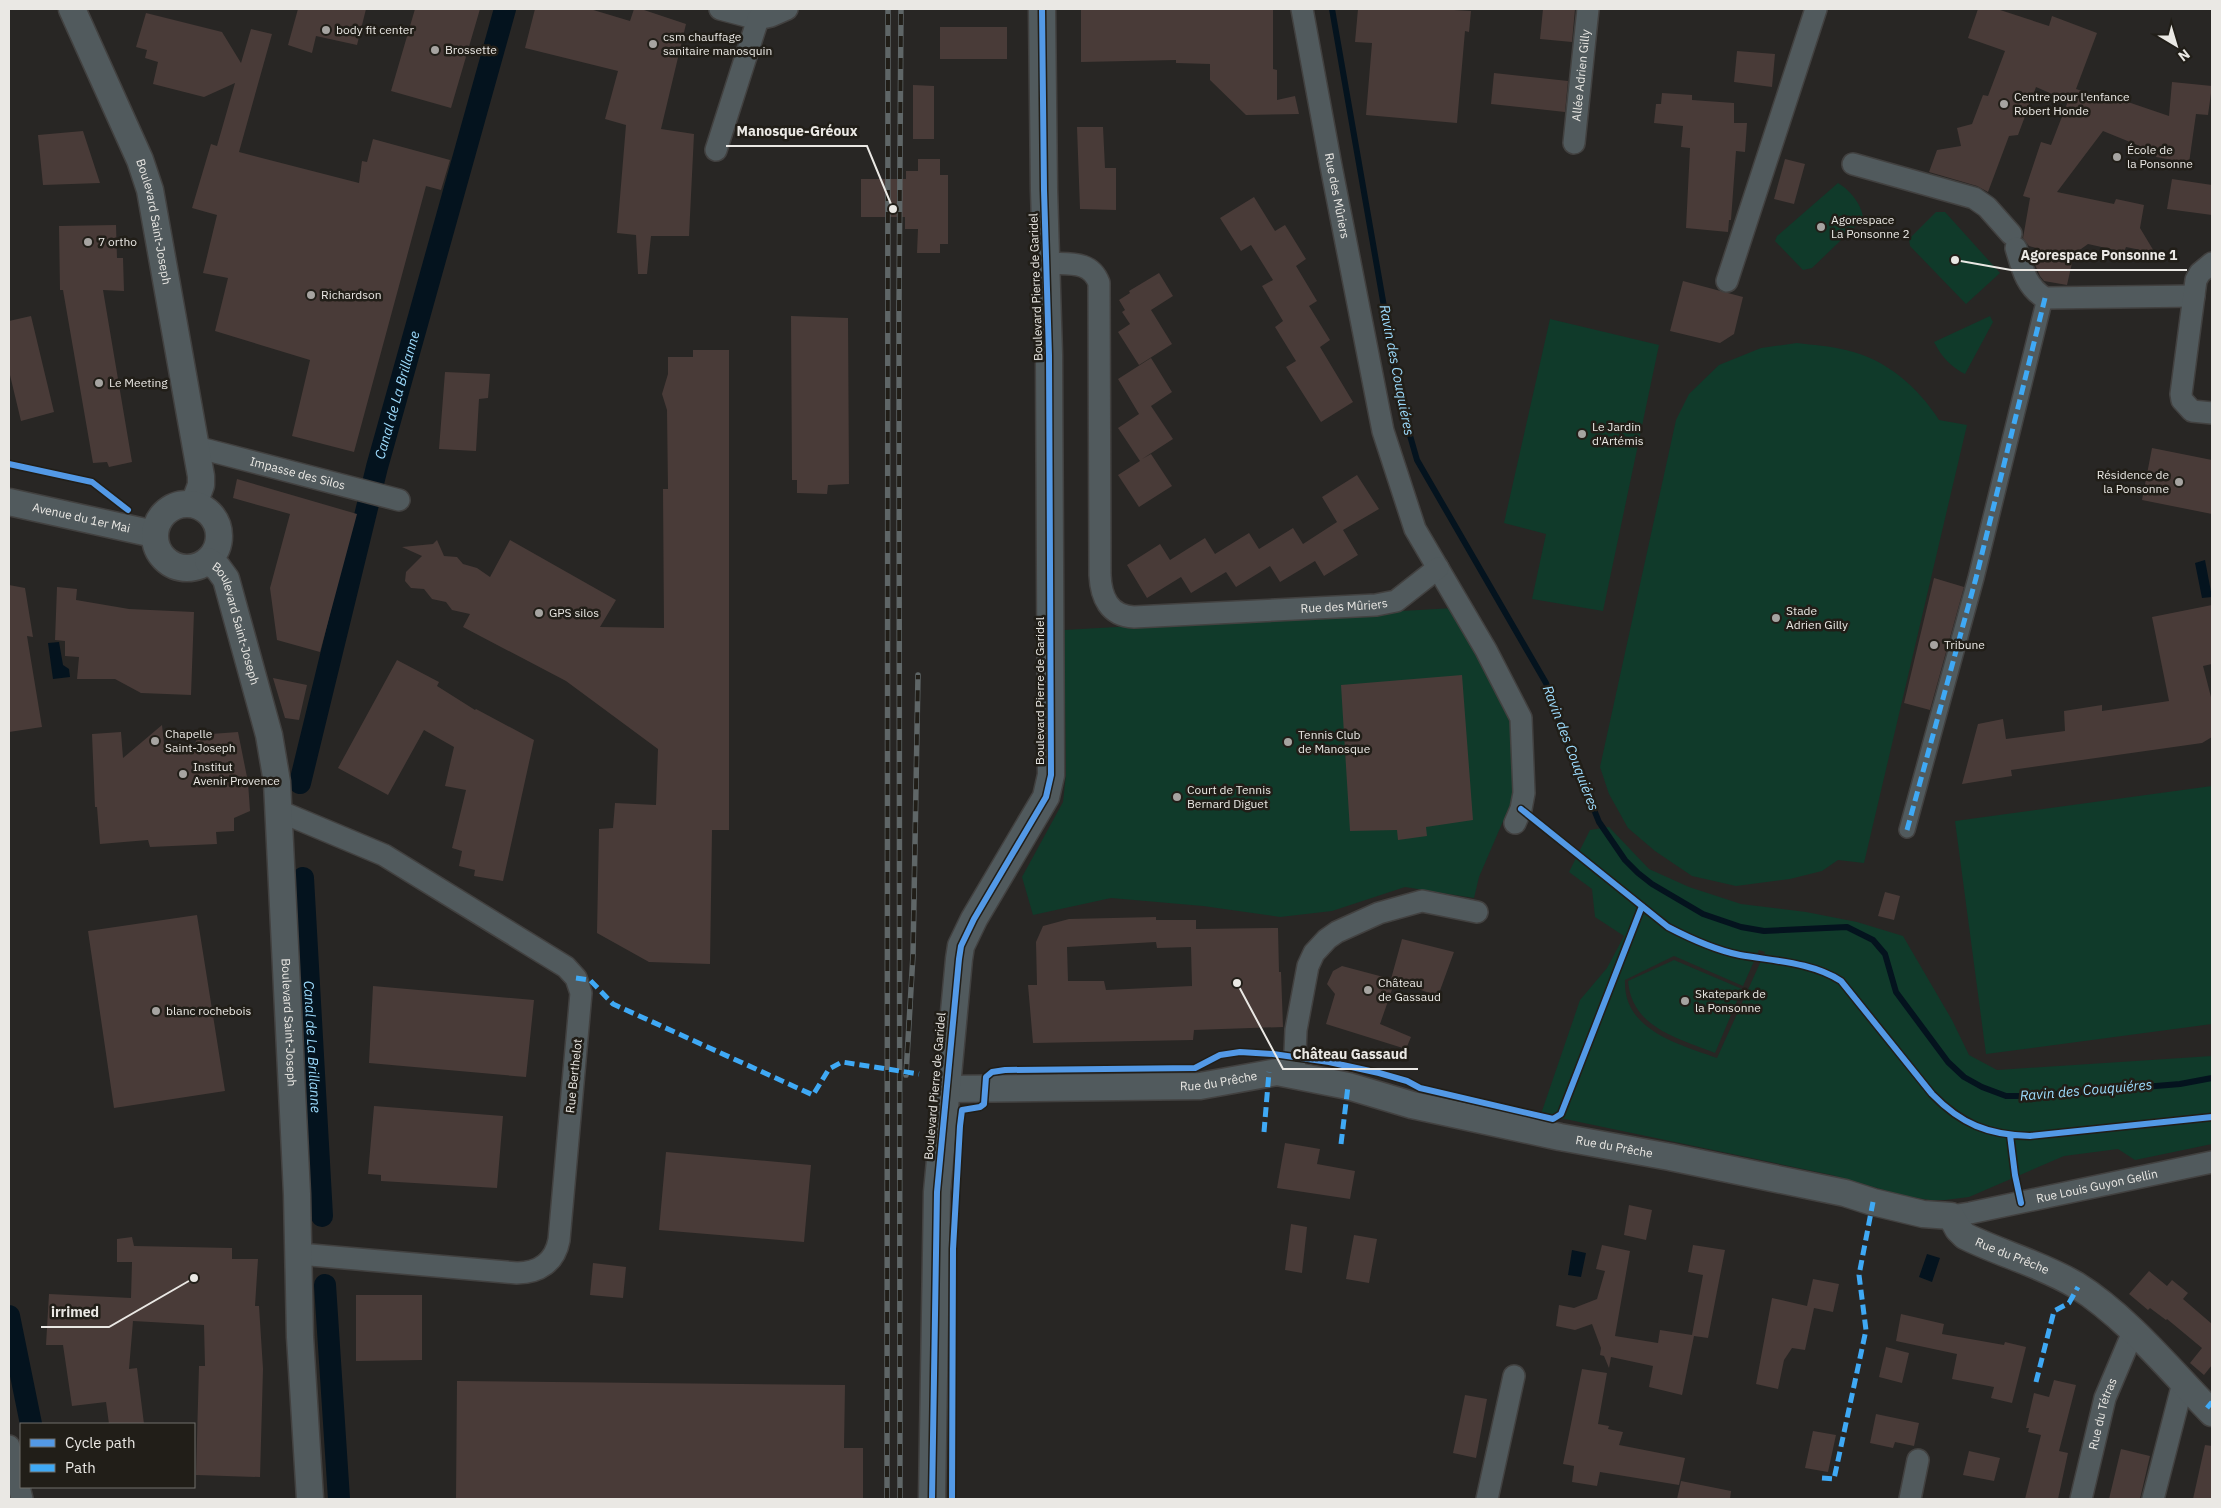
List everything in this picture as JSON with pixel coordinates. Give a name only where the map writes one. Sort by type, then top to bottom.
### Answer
[{"type":"street","name":"Boulevard Saint-Joseph","points":[[72,9],[140,160],[150,190],[201,482],[194,504]]},
{"type":"street","points":[[720,9],[758,19],[787,9]]},
{"type":"street","name":"Boulevard Pierre de Garidel","points":[[932,1499],[937,1192],[945,1089],[961,946],[974,919],[1046,797],[1051,775],[1052,598],[1042,9]]},
{"type":"street","name":"Rue des Mûriers","points":[[1046,264],[1080,264],[1092,270],[1099,282],[1100,575],[1103,597],[1114,612],[1134,617],[1376,605],[1396,601],[1438,568],[1410,518],[1383,430],[1302,9]]},
{"type":"street","name":"Allée Adrien Gilly","points":[[1574,143],[1588,9]]},
{"type":"street","points":[[1727,281],[1816,9]]},
{"type":"street","points":[[716,150],[758,19]]},
{"type":"street","points":[[1853,164],[1974,198],[1987,207],[2014,241],[2026,278],[2034,289],[2046,298],[2194,296]]},
{"type":"street","points":[[2212,263],[2200,273],[2196,280],[2181,394],[2182,400],[2192,411],[2212,413]]},
{"type":"street","points":[[1907,830],[1976,578],[2046,298]]},
{"type":"street","name":"Impasse des Silos","points":[[196,448],[381,495]]},
{"type":"street","name":"Avenue du 1er Mai","points":[[9,502],[154,534]]},
{"type":"street","points":[[194,504],[210,513],[219,528],[218,546],[208,560],[191,568],[172,565],[159,552],[154,534],[160,517],[176,505],[194,504]]},
{"type":"street","name":"Boulevard Saint-Joseph","points":[[208,560],[218,568],[226,579],[269,735],[275,771],[279,811],[299,1254],[300,1337],[310,1499]]},
{"type":"street","points":[[1438,568],[1486,650],[1521,718],[1524,793],[1522,809],[1515,823]]},
{"type":"street","name":"Rue Berthelot","points":[[279,811],[384,855],[566,967],[576,978],[581,993],[559,1240],[557,1250],[547,1264],[530,1272],[517,1273],[299,1254]]},
{"type":"street","points":[[1285,1074],[1296,1030],[1309,960],[1332,934],[1379,913],[1422,901],[1477,912]]},
{"type":"street","name":"Rue du Prêche","points":[[945,1089],[1200,1086],[1285,1074],[1348,1086],[1412,1105],[1560,1137],[1670,1157],[1845,1193],[1916,1212],[1951,1216],[1964,1236],[2062,1277],[2091,1296],[2133,1332],[2212,1413]]},
{"type":"street","name":"Rue Louis Guyon Gellin","points":[[1951,1216],[2012,1205],[2212,1162]]},
{"type":"street","name":"Rue du Tétras","points":[[2081,1499],[2105,1398],[2133,1332]]},
{"type":"street","points":[[1487,1499],[1514,1376]]},
{"type":"street","points":[[2153,1499],[2183,1383]]},
{"type":"street","points":[[9,1446],[22,1499]]},
{"type":"street","points":[[1910,1499],[1918,1460]]},
{"type":"green space","name":"Agorespace La Ponsonne 2","points":[[1838,183],[1855,199],[1861,209],[1863,219],[1812,268],[1803,270],[1775,241],[1777,236]]},
{"type":"green space","points":[[1936,212],[1945,212],[2000,273],[1966,304],[1910,246],[1909,239]]},
{"type":"green space","points":[[1990,316],[1993,322],[1965,374],[1947,361],[1934,342]]},
{"type":"green space","name":"Le Jardin d'Artémis","points":[[1550,319],[1659,345],[1603,611],[1532,599],[1546,534],[1504,523]]},
{"type":"green space","points":[[1797,343],[1840,349],[1861,354],[1874,360],[1900,376],[1911,386],[1939,420],[1967,425],[1864,863],[1838,860],[1822,871],[1790,879],[1736,886],[1692,876],[1655,851],[1628,828],[1609,794],[1600,767],[1676,420],[1689,394],[1719,365],[1761,348]]},
{"type":"green space","name":"Tennis Club de Manosque","points":[[1454,608],[1511,711],[1513,798],[1479,877],[1474,898],[1405,887],[1332,911],[1280,917],[1203,906],[1111,898],[1033,915],[1022,877],[1063,802],[1066,774],[1064,630]]},
{"type":"green space","points":[[2212,786],[2212,1024],[1986,1054],[1955,821]]},
{"type":"green space","points":[[1609,827],[1649,869],[1689,887],[1741,904],[1806,912],[1857,922],[1903,936],[1952,1020],[1969,1055],[1997,1070],[2212,1056],[2212,1144],[2135,1160],[2118,1149],[2064,1156],[1969,1197],[1930,1200],[1905,1196],[1832,1175],[1541,1114],[1580,1000],[1607,968],[1624,936],[1595,917],[1592,889],[1569,872],[1590,830]],"holes":[[[1759,950],[1765,952],[1717,1058],[1686,1047],[1656,1032],[1643,1023],[1633,1011],[1627,997],[1625,980],[1674,956],[1743,986]]]},
{"type":"green space","name":"Skatepark de la Ponsonne","points":[[1674,960],[1742,989],[1715,1053],[1659,1029],[1638,1010],[1631,997],[1628,981]]},
{"type":"water","points":[[2205,560],[2212,597],[2202,598],[2195,563]]},
{"type":"water","points":[[59,642],[63,665],[69,669],[70,677],[53,679],[48,643]]},
{"type":"water","points":[[1572,1250],[1586,1253],[1581,1277],[1568,1275]]},
{"type":"water","points":[[1927,1254],[1940,1258],[1932,1282],[1919,1277]]},
{"type":"building","points":[[298,9],[366,9],[357,45],[316,36],[312,53],[288,45]]},
{"type":"building","name":"Brossette","points":[[415,9],[480,9],[451,108],[391,91]]},
{"type":"building","points":[[535,9],[590,9],[630,21],[634,9],[641,9],[686,24],[661,129],[694,134],[689,236],[651,236],[647,274],[638,274],[636,235],[617,233],[626,125],[605,119],[618,71],[525,48]]},
{"type":"building","points":[[1081,9],[1273,9],[1273,69],[1277,70],[1277,100],[1295,96],[1299,114],[1246,115],[1210,80],[1210,64],[1176,63],[1176,60],[1081,62]]},
{"type":"building","points":[[1358,9],[1471,11],[1469,32],[1465,31],[1457,123],[1366,115],[1372,43],[1355,42]]},
{"type":"building","points":[[1543,9],[1575,9],[1572,42],[1540,39]]},
{"type":"building","points":[[1978,9],[1997,9],[2049,26],[2052,16],[2097,33],[2076,89],[2121,104],[2122,100],[2169,116],[2172,82],[2212,86],[2208,115],[2196,114],[2189,163],[2156,157],[2157,153],[2103,131],[2057,192],[2114,204],[2116,199],[2144,205],[2140,228],[2155,253],[2126,247],[2124,252],[2088,244],[2074,254],[2067,285],[2044,281],[2040,276],[2033,260],[2036,248],[2029,246],[2023,238],[2030,198],[2023,196],[2041,142],[2051,145],[2068,101],[2036,87],[2018,135],[2009,136],[1988,192],[1977,186],[1929,172],[1937,150],[1961,146],[1957,128],[1972,124],[1983,95],[1988,96],[2005,51],[1968,38]]},
{"type":"building","name":"Richardson","points":[[146,13],[222,32],[241,63],[251,29],[272,34],[239,152],[359,183],[362,161],[367,162],[373,139],[450,160],[441,190],[426,186],[354,452],[292,436],[310,360],[215,331],[228,278],[203,273],[217,215],[192,208],[211,144],[217,146],[235,83],[204,97],[153,84],[158,62],[145,58],[147,50],[136,47]]},
{"type":"building","points":[[940,27],[1007,27],[1007,59],[940,59]]},
{"type":"building","points":[[1737,51],[1775,54],[1772,87],[1734,82]]},
{"type":"building","points":[[1494,73],[1568,81],[1565,112],[1491,104]]},
{"type":"building","points":[[913,85],[934,86],[934,139],[913,139]]},
{"type":"building","points":[[1662,93],[1692,95],[1692,100],[1734,103],[1734,123],[1747,123],[1745,152],[1736,151],[1731,220],[1729,220],[1728,232],[1686,228],[1690,148],[1681,147],[1683,126],[1654,123],[1656,104],[1661,104]]},
{"type":"building","points":[[1077,127],[1103,127],[1105,168],[1116,168],[1116,210],[1080,209]]},
{"type":"building","points":[[83,131],[100,183],[43,185],[38,135]]},
{"type":"building","points":[[918,159],[940,159],[940,175],[948,175],[948,244],[940,244],[940,253],[917,253],[918,229],[905,229],[905,217],[861,217],[861,179],[906,179],[906,171],[918,171]]},
{"type":"building","points":[[1785,159],[1805,164],[1794,204],[1774,199]]},
{"type":"building","points":[[2172,179],[2212,185],[2212,215],[2167,209]]},
{"type":"building","points":[[1254,197],[1275,231],[1285,225],[1306,259],[1296,266],[1317,301],[1309,306],[1330,340],[1320,347],[1353,402],[1321,422],[1286,367],[1296,361],[1275,327],[1283,321],[1262,286],[1273,280],[1251,245],[1241,251],[1220,218]]},
{"type":"building","points":[[116,225],[117,258],[123,258],[124,291],[103,290],[132,462],[109,467],[107,462],[93,463],[63,290],[60,290],[59,226]]},
{"type":"building","points":[[1159,273],[1173,296],[1151,310],[1172,344],[1139,365],[1118,332],[1130,324],[1122,312],[1125,310],[1119,300],[1130,293],[1129,291]]},
{"type":"building","points":[[1683,281],[1743,297],[1734,334],[1720,343],[1670,331]]},
{"type":"building","points":[[31,316],[54,412],[21,421],[9,371],[9,321]]},
{"type":"building","points":[[791,316],[848,318],[849,484],[828,485],[827,494],[797,493],[797,480],[792,480]]},
{"type":"building","points":[[693,350],[729,350],[729,830],[712,830],[710,964],[649,962],[597,933],[599,829],[613,828],[615,803],[656,805],[658,749],[566,681],[463,627],[470,614],[452,610],[446,602],[432,599],[424,589],[411,588],[405,581],[406,572],[422,556],[402,547],[433,544],[437,540],[444,556],[457,557],[463,564],[477,568],[490,577],[510,540],[616,600],[600,627],[664,628],[663,489],[668,489],[667,410],[662,394],[668,374],[668,357],[693,357]]},
{"type":"building","points":[[1151,358],[1172,392],[1139,414],[1118,379]]},
{"type":"building","points":[[445,372],[490,374],[488,398],[479,399],[476,451],[439,449]]},
{"type":"building","points":[[1151,406],[1173,439],[1142,459],[1151,454],[1172,486],[1139,507],[1118,475],[1140,461],[1118,428]]},
{"type":"building","name":"Résidence de la Ponsonne","points":[[2152,448],[2212,460],[2212,514],[2142,500]]},
{"type":"building","points":[[1357,475],[1379,509],[1343,530],[1358,555],[1324,576],[1315,561],[1280,582],[1270,566],[1236,587],[1226,572],[1191,593],[1181,577],[1147,598],[1127,565],[1160,544],[1170,560],[1205,538],[1215,554],[1249,533],[1259,549],[1293,528],[1303,544],[1337,522],[1322,497]]},
{"type":"building","points":[[237,479],[357,514],[320,652],[277,640],[270,588],[290,514],[233,498]]},
{"type":"building","name":"Tribune","points":[[1934,578],[1964,587],[1930,710],[1904,703]]},
{"type":"building","points":[[9,585],[25,588],[33,637],[27,636],[42,727],[9,732]]},
{"type":"building","points":[[57,587],[77,589],[76,600],[129,609],[194,612],[191,695],[141,693],[115,679],[77,679],[79,657],[65,656],[65,641],[55,640]]},
{"type":"building","points":[[2212,605],[2212,664],[2203,666],[2212,701],[2212,737],[2202,743],[2011,770],[2012,776],[1962,784],[1978,724],[2003,719],[2006,739],[2065,731],[2064,711],[2102,705],[2102,711],[2169,701],[2152,617]]},
{"type":"building","points":[[397,660],[439,682],[437,686],[475,710],[534,740],[503,881],[474,876],[475,870],[459,866],[462,851],[452,848],[466,790],[445,786],[454,747],[424,730],[388,795],[338,768]]},
{"type":"building","points":[[1462,675],[1473,820],[1426,827],[1427,836],[1398,840],[1397,830],[1350,831],[1341,685]]},
{"type":"building","points":[[273,678],[307,685],[299,720],[285,718]]},
{"type":"building","points":[[162,725],[165,753],[194,750],[197,735],[238,732],[248,782],[250,811],[234,818],[234,831],[216,832],[217,844],[150,847],[148,840],[100,844],[97,807],[95,807],[92,734],[121,732],[123,758]]},
{"type":"building","points":[[1885,892],[1900,896],[1894,920],[1878,916]]},
{"type":"building","name":"blanc rochebois","points":[[197,915],[225,1091],[114,1108],[88,931]]},
{"type":"building","points":[[1156,917],[1156,920],[1196,920],[1196,929],[1278,928],[1283,1027],[1194,1030],[1193,1040],[1033,1043],[1028,985],[1037,985],[1036,942],[1043,926],[1069,919]],"holes":[[[1156,942],[1157,948],[1191,947],[1192,986],[1106,990],[1104,981],[1068,981],[1067,947]]]},
{"type":"building","name":"Château de Gassaud","points":[[1402,939],[1454,952],[1438,996],[1395,981],[1380,1024],[1411,1037],[1406,1049],[1326,1024],[1335,994],[1327,984],[1333,971],[1342,966],[1391,979]]},
{"type":"building","points":[[373,986],[534,1000],[526,1077],[369,1063]]},
{"type":"building","points":[[374,1106],[503,1116],[497,1188],[381,1181],[381,1175],[368,1174]]},
{"type":"building","points":[[1285,1143],[1320,1149],[1317,1164],[1355,1171],[1350,1199],[1277,1188]]},
{"type":"building","points":[[666,1152],[811,1165],[804,1242],[659,1230]]},
{"type":"building","points":[[1629,1205],[1652,1210],[1646,1240],[1624,1235]]},
{"type":"building","points":[[1291,1224],[1307,1227],[1302,1273],[1285,1270]]},
{"type":"building","points":[[1354,1235],[1377,1239],[1369,1283],[1346,1279]]},
{"type":"building","points":[[132,1237],[134,1246],[232,1248],[232,1259],[258,1259],[255,1306],[259,1306],[263,1369],[260,1477],[196,1475],[199,1366],[205,1366],[204,1325],[133,1321],[129,1369],[137,1368],[144,1423],[109,1423],[106,1402],[72,1406],[63,1345],[46,1345],[49,1294],[131,1298],[132,1262],[117,1262],[117,1239]]},
{"type":"building","points":[[1602,1245],[1630,1251],[1615,1336],[1658,1343],[1660,1330],[1692,1335],[1703,1275],[1688,1272],[1693,1245],[1725,1250],[1708,1338],[1694,1336],[1682,1395],[1649,1387],[1653,1366],[1611,1357],[1609,1368],[1604,1356],[1600,1355],[1601,1348],[1592,1324],[1575,1330],[1556,1326],[1559,1305],[1574,1308],[1597,1299],[1605,1271],[1596,1269]]},
{"type":"building","points":[[593,1263],[626,1267],[623,1298],[590,1295]]},
{"type":"building","points":[[2149,1271],[2167,1286],[2172,1280],[2188,1293],[2183,1299],[2212,1324],[2212,1365],[2204,1375],[2190,1363],[2202,1348],[2167,1319],[2150,1308],[2148,1310],[2129,1294]]},
{"type":"building","points":[[1813,1279],[1839,1284],[1833,1312],[1814,1308],[1805,1350],[1792,1348],[1784,1360],[1778,1389],[1756,1384],[1772,1298],[1807,1306]]},
{"type":"building","points":[[356,1295],[422,1295],[422,1360],[356,1361]]},
{"type":"building","points":[[1901,1314],[1944,1324],[1942,1334],[2004,1345],[2005,1342],[2026,1347],[2012,1403],[1991,1398],[1994,1387],[1952,1379],[1957,1354],[1896,1341]]},
{"type":"building","points":[[1886,1347],[1909,1353],[1902,1383],[1879,1377]]},
{"type":"building","points":[[1582,1369],[1607,1373],[1598,1424],[1609,1426],[1608,1429],[1623,1432],[1619,1445],[1685,1458],[1679,1485],[1600,1472],[1597,1486],[1572,1482],[1574,1466],[1563,1464]]},
{"type":"building","points":[[2054,1380],[2076,1385],[2059,1451],[2068,1453],[2058,1499],[2025,1499],[2041,1435],[2028,1432],[2029,1428],[2026,1428],[2034,1393],[2049,1397]]},
{"type":"building","points":[[457,1381],[845,1385],[844,1448],[863,1448],[863,1499],[456,1499]]},
{"type":"building","points":[[1465,1395],[1487,1399],[1476,1458],[1453,1453]]},
{"type":"building","points":[[1876,1414],[1919,1423],[1914,1446],[1895,1442],[1893,1448],[1870,1443]]},
{"type":"building","points":[[1813,1431],[1836,1435],[1828,1472],[1805,1468]]},
{"type":"building","points":[[2205,1445],[2212,1446],[2212,1499],[2193,1499]]},
{"type":"building","points":[[2121,1449],[2150,1456],[2140,1499],[2109,1499]]},
{"type":"building","points":[[1969,1451],[2000,1458],[1994,1481],[1963,1475]]},
{"type":"building","points":[[1681,1481],[1731,1491],[1730,1499],[1677,1499]]},
{"type":"waterway","name":"Canal de La Brillanne","points":[[300,783],[377,467],[505,9]]},
{"type":"waterway","name":"Ravin des Couquiéres","points":[[1332,9],[1401,404],[1417,460],[1546,683],[1563,733],[1599,822],[1625,860],[1652,884],[1703,914],[1741,927],[1764,931],[1847,927],[1873,940],[1885,954],[1896,992],[1948,1062],[1964,1077],[1982,1087],[2006,1096],[2035,1096],[2180,1084],[2212,1078]]},
{"type":"waterway","name":"Canal de La Brillanne","points":[[303,878],[322,1216]]},
{"type":"waterway","name":"Canal de La Brillanne","points":[[325,1285],[339,1499]]},
{"type":"waterway","points":[[9,1316],[31,1423]]},
{"type":"railway","points":[[887,1499],[888,9]]},
{"type":"railway","points":[[900,1499],[899,311],[901,9]]},
{"type":"railway","points":[[906,1075],[913,955],[918,675]]},
{"type":"marked path","points":[[1907,830],[1976,578],[2045,298]]},
{"type":"marked path","points":[[576,978],[590,980],[613,1004],[813,1095],[829,1069],[842,1062],[919,1074]]},
{"type":"marked path","points":[[1264,1132],[1269,1072]]},
{"type":"marked path","points":[[1341,1144],[1348,1086]]},
{"type":"marked path","points":[[1822,1478],[1834,1479],[1866,1330],[1859,1275],[1873,1202]]},
{"type":"marked path","points":[[2036,1382],[2054,1311],[2069,1303],[2078,1287]]},
{"type":"marked path","points":[[2207,1408],[2212,1402]]},
{"type":"cycle path","points":[[932,1499],[937,1192],[961,946],[974,919],[1046,797],[1051,775],[1049,355],[1044,190],[1042,9]]},
{"type":"cycle path","points":[[9,464],[92,482],[128,510]]},
{"type":"cycle path","points":[[1521,809],[1668,927],[1694,940],[1721,950],[1805,966],[1841,981],[1932,1094],[1954,1113],[1976,1126],[2001,1133],[2030,1136],[2212,1117]]},
{"type":"cycle path","points":[[952,1499],[953,1249],[960,1126],[962,1110],[980,1107],[984,1104],[986,1077],[992,1072],[1005,1070],[1195,1068],[1220,1055],[1240,1052],[1273,1054],[1329,1062],[1379,1073],[1407,1081],[1420,1088],[1553,1119],[1561,1114],[1642,906]]},
{"type":"cycle path","points":[[2010,1135],[2021,1203]]},
{"type":"place","name":"body fit center","points":[[326,30]]},
{"type":"place","name":"csm chauffage sanitaire manosquin","points":[[653,44]]},
{"type":"place","name":"Brossette","points":[[435,50]]},
{"type":"place","name":"Centre pour l'enfance Robert Honde","points":[[2004,104]]},
{"type":"place","name":"École de la Ponsonne","points":[[2117,157]]},
{"type":"place","name":"Manosque-Gréoux","points":[[893,209]]},
{"type":"place","name":"Agorespace La Ponsonne 2","points":[[1821,227]]},
{"type":"place","name":"7 ortho","points":[[88,242]]},
{"type":"place","name":"Agorespace Ponsonne 1","points":[[1955,260]]},
{"type":"place","name":"Richardson","points":[[311,295]]},
{"type":"place","name":"Le Meeting","points":[[99,383]]},
{"type":"place","name":"Le Jardin d'Artémis","points":[[1582,434]]},
{"type":"place","name":"Résidence de la Ponsonne","points":[[2179,482]]},
{"type":"place","name":"GPS silos","points":[[539,613]]},
{"type":"place","name":"Stade Adrien Gilly","points":[[1776,618]]},
{"type":"place","name":"Tribune","points":[[1934,645]]},
{"type":"place","name":"Chapelle Saint-Joseph","points":[[155,741]]},
{"type":"place","name":"Tennis Club de Manosque","points":[[1288,742]]},
{"type":"place","name":"Institut Avenir Provence","points":[[183,774]]},
{"type":"place","name":"Court de Tennis Bernard Diguet","points":[[1177,797]]},
{"type":"place","name":"Château Gassaud","points":[[1237,983]]},
{"type":"place","name":"Château de Gassaud","points":[[1368,990]]},
{"type":"place","name":"Skatepark de la Ponsonne","points":[[1685,1001]]},
{"type":"place","name":"blanc rochebois","points":[[156,1011]]},
{"type":"place","name":"irrimed","points":[[194,1278]]}]
